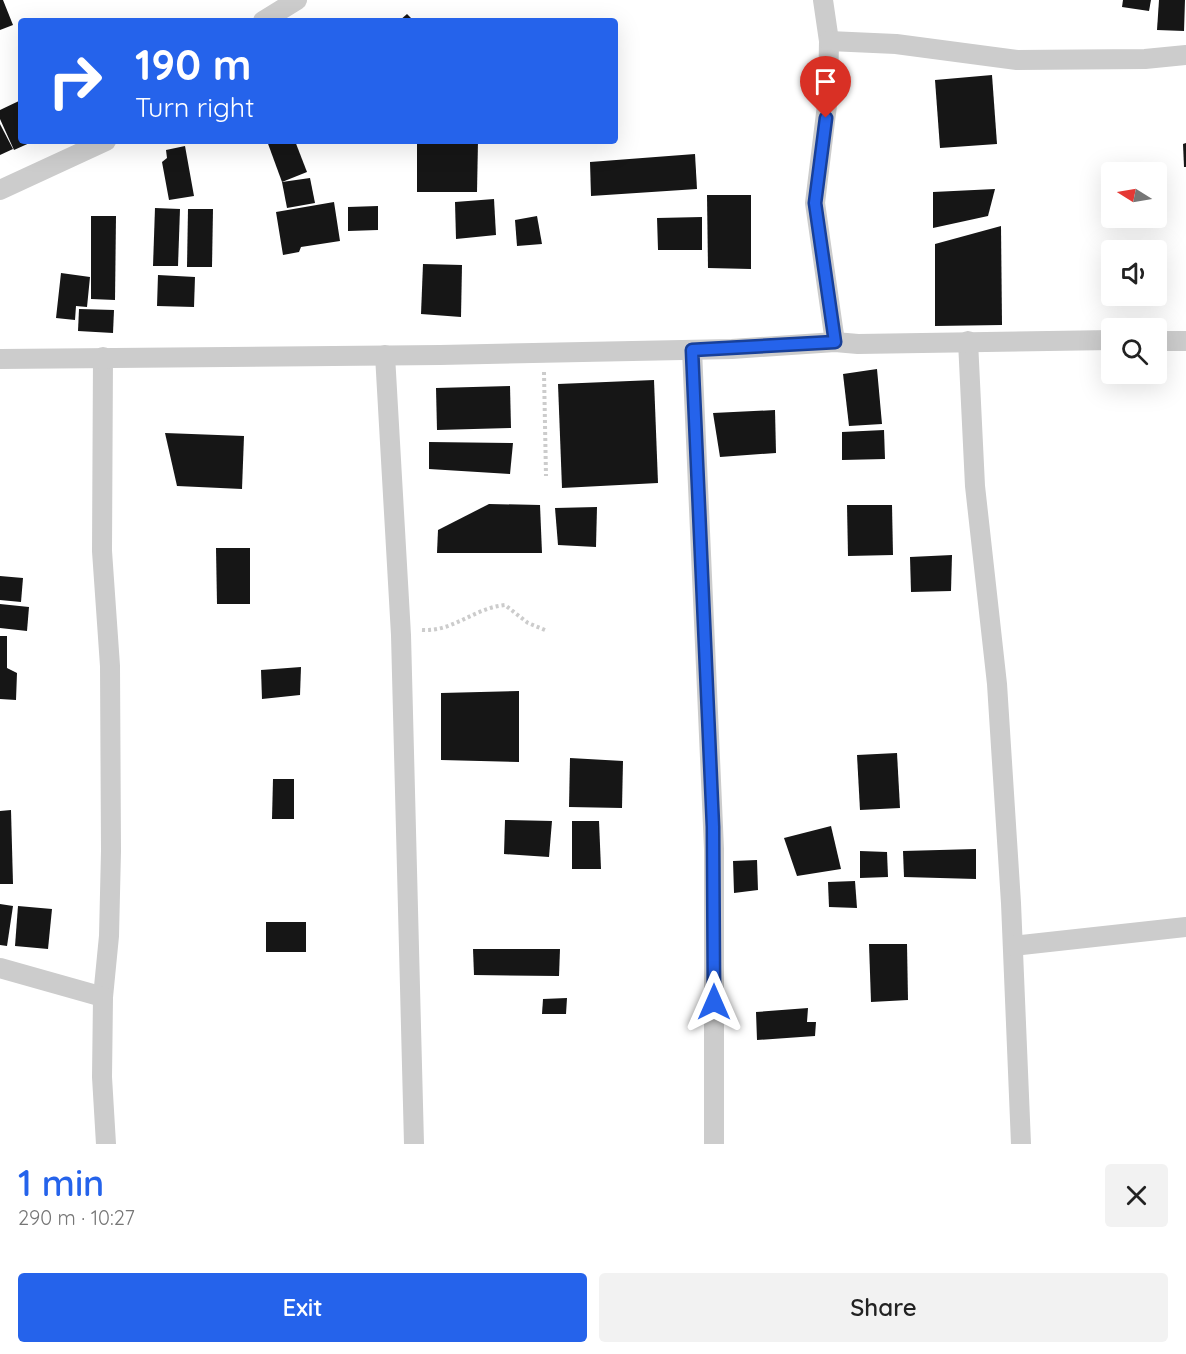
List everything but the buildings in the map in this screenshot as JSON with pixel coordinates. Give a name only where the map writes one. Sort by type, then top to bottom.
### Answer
[{"type":"street","points":[[268,18],[297,0]]},
{"type":"street","points":[[823,0],[829,41],[826,118],[815,203],[835,342]]},
{"type":"street","points":[[829,41],[896,44],[1017,60],[1145,59],[1186,55]]},
{"type":"street","points":[[0,190],[100,144]]},
{"type":"street","points":[[0,359],[543,353],[692,350],[835,342],[858,344],[1101,340]]},
{"type":"street","points":[[1167,340],[1186,341]]},
{"type":"street","points":[[968,341],[975,486],[997,684],[1013,946],[1021,1144]]},
{"type":"street","points":[[692,350],[714,849],[714,1144]]},
{"type":"street","points":[[385,355],[401,635],[414,1144]]},
{"type":"street","points":[[103,357],[102,551],[110,666],[111,851],[109,936],[103,997],[102,1077],[106,1144]]},
{"type":"street","points":[[1013,946],[1186,927]]},
{"type":"street","points":[[0,968],[103,997]]},
{"type":"path","points":[[543,353],[546,476]]},
{"type":"path","points":[[401,635],[422,630],[438,632],[490,607],[505,605],[528,623],[545,630]]},
{"type":"route","points":[[714,1002],[711,761],[692,350],[835,342],[815,203],[826,118]]}]
